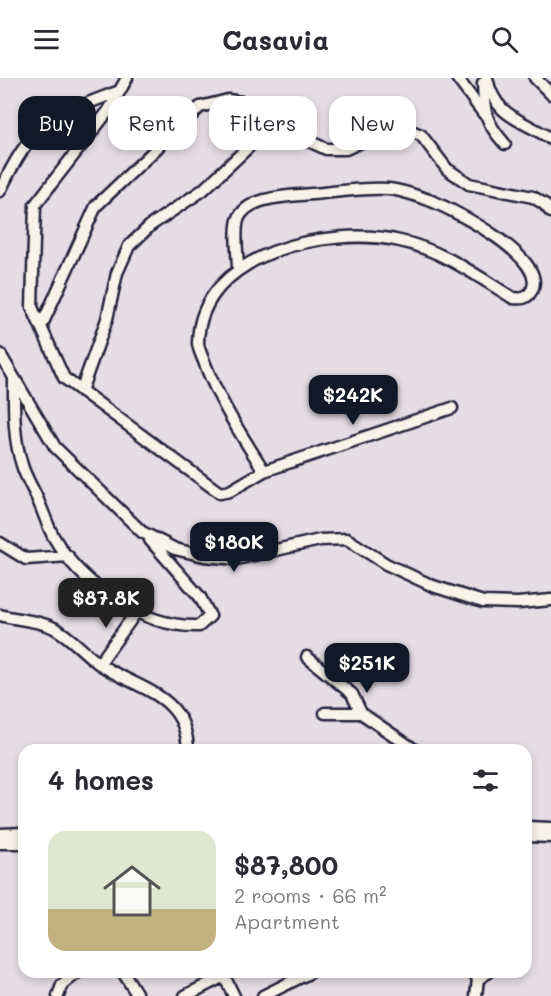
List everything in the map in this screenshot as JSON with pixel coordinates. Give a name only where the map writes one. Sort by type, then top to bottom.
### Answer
[{"type":"street","points":[[127,78],[109,110],[35,205],[32,307],[64,378],[220,493],[264,471],[452,408]]},
{"type":"street","points":[[457,78],[484,114],[490,128],[505,144]]},
{"type":"street","points":[[484,114],[485,78]]},
{"type":"street","points":[[485,78],[499,107],[512,118],[551,139]]},
{"type":"street","points":[[535,78],[551,94]]},
{"type":"street","points":[[0,191],[28,142],[47,126],[76,108],[120,91]]},
{"type":"street","points":[[41,327],[96,206],[146,161],[180,123],[200,107],[209,105]]},
{"type":"street","points":[[317,144],[326,149],[346,149],[387,130],[411,131],[421,135],[447,169],[469,184],[503,193],[533,197],[551,212]]},
{"type":"street","points":[[81,391],[106,320],[117,273],[129,246],[151,225],[203,190],[245,150]]},
{"type":"street","points":[[238,270],[237,222],[243,210],[255,203],[301,195],[391,189],[431,201],[483,228],[518,254],[529,264],[534,274],[534,286],[530,295],[523,299],[513,298],[441,255],[400,240],[345,236],[290,246],[261,257],[238,270],[212,294],[197,344],[217,396],[264,471]]},
{"type":"street","points":[[0,354],[14,376],[56,447],[142,532],[200,597],[210,616],[199,626],[180,627],[137,611],[114,599],[74,565],[53,537],[22,466],[15,433],[14,376]]},
{"type":"street","points":[[142,532],[175,549],[204,556],[236,559],[320,540],[347,539],[386,564],[433,586],[483,602],[518,603],[551,600]]},
{"type":"street","points":[[0,543],[26,559],[68,556]]},
{"type":"street","points":[[99,664],[137,611]]},
{"type":"street","points":[[0,615],[54,627],[99,664],[158,694],[179,714],[188,733],[189,744]]},
{"type":"street","points":[[307,657],[352,694],[361,713],[406,744]]},
{"type":"street","points":[[325,713],[361,713]]},
{"type":"street","points":[[532,827],[551,828]]},
{"type":"street","points":[[0,834],[18,833]]},
{"type":"street","points":[[532,836],[551,837]]},
{"type":"street","points":[[0,843],[18,843]]},
{"type":"street","points":[[58,996],[62,985],[71,978]]},
{"type":"street","points":[[127,978],[138,996]]},
{"type":"street","points":[[185,996],[216,978]]},
{"type":"street","points":[[225,978],[234,996]]},
{"type":"street","points":[[263,996],[299,978]]},
{"type":"street","points":[[475,978],[476,996]]}]
